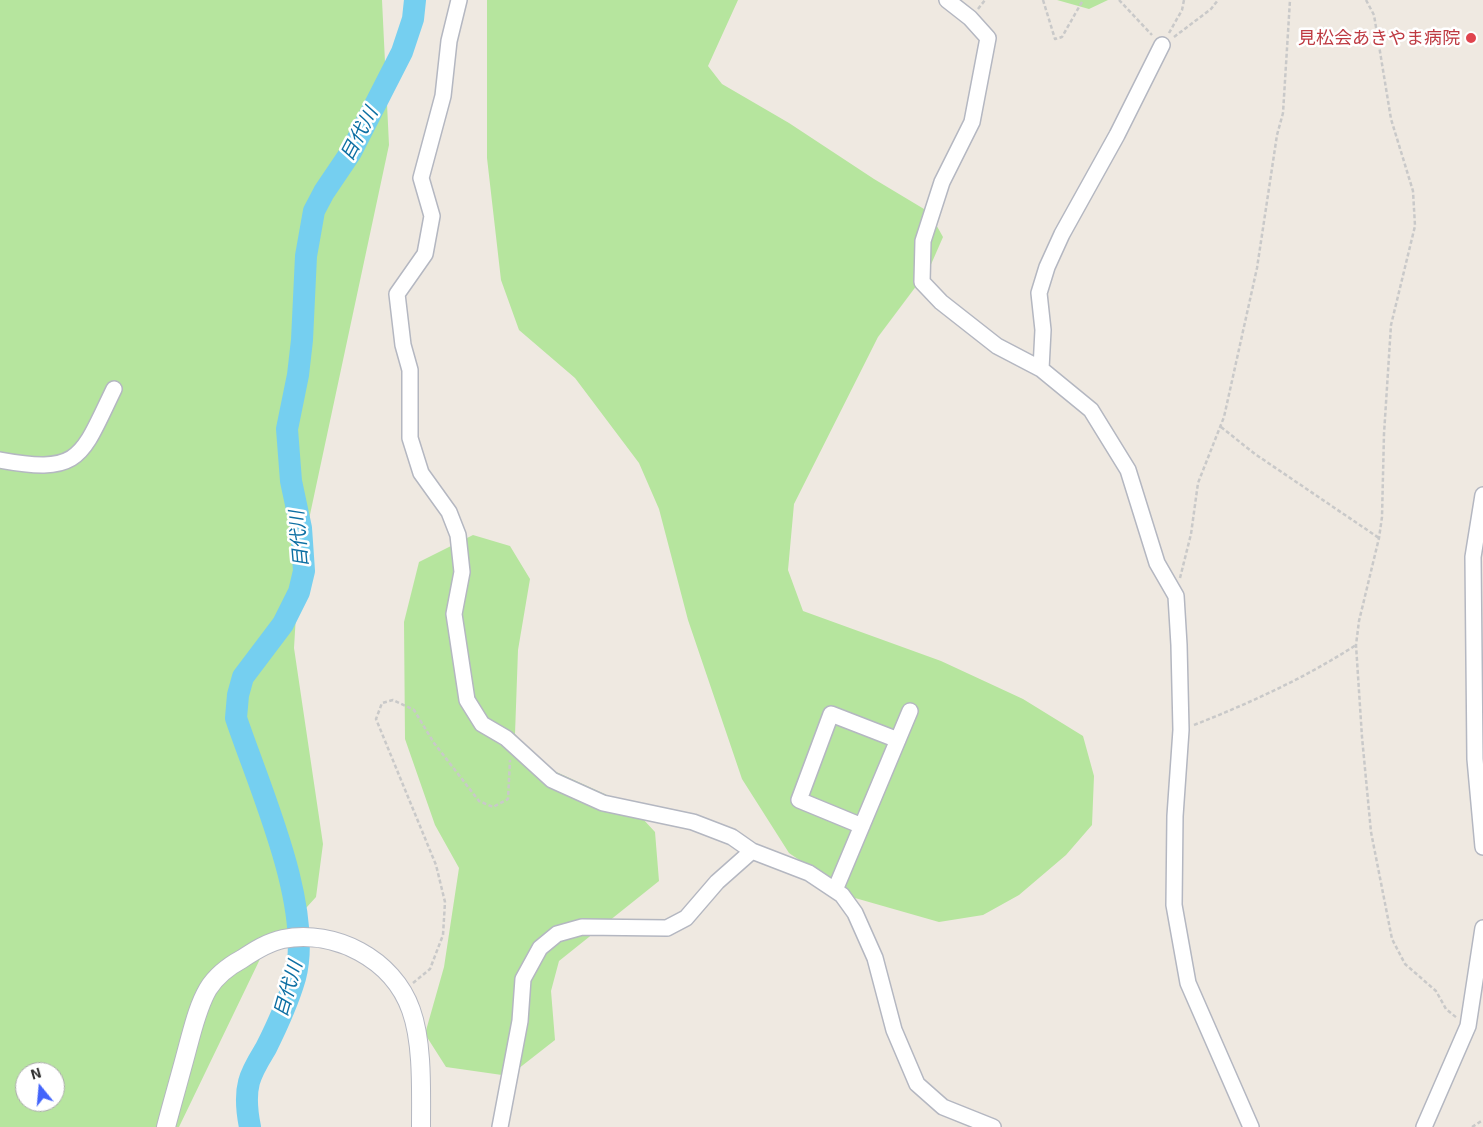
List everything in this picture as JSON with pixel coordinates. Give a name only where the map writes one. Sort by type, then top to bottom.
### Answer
[{"type":"street","points":[[459,0],[449,41],[443,96],[422,178],[432,216],[424,254],[397,294],[403,345],[410,370],[410,438],[421,473],[449,512],[458,535],[462,572],[454,614],[467,700],[482,724],[506,738],[552,780],[603,803],[694,822],[732,837],[752,851],[809,873],[842,895],[855,913],[875,958],[894,1030],[917,1084],[943,1107],[993,1127]]},
{"type":"street","points":[[947,0],[970,18],[988,38],[972,122],[942,182],[922,241],[922,282],[941,302],[997,346],[1041,369],[1090,410],[1128,470],[1157,563],[1176,596],[1180,645],[1181,730],[1176,816],[1174,906],[1188,983],[1251,1127]]},
{"type":"street","points":[[1041,369],[1043,330],[1039,293],[1047,267],[1062,234],[1117,135],[1162,45]]},
{"type":"street","points":[[0,460],[52,466],[70,461],[84,447],[114,389]]},
{"type":"street","points":[[1483,495],[1473,557],[1475,759],[1483,847]]},
{"type":"street","points":[[835,890],[910,711]]},
{"type":"street","points":[[862,826],[799,800],[831,714],[898,740]]},
{"type":"street","points":[[500,1127],[520,1020],[524,979],[540,948],[557,934],[582,927],[667,928],[686,918],[717,882],[752,851]]},
{"type":"street","points":[[1424,1127],[1468,1026],[1483,928]]},
{"type":"street","points":[[166,1127],[197,1016],[208,989],[227,968],[256,949],[282,939],[309,937],[339,942],[379,964],[393,976],[403,992],[411,1010],[418,1035],[421,1127]]},
{"type":"path","points":[[1043,0],[1055,39],[1062,37],[1083,0]]},
{"type":"path","points":[[1119,0],[1162,45]]},
{"type":"path","points":[[1162,45],[1182,10],[1184,0]]},
{"type":"path","points":[[1162,45],[1211,9],[1218,0]]},
{"type":"path","points":[[1176,596],[1191,534],[1198,484],[1221,427],[1257,268],[1283,112],[1290,0]]},
{"type":"path","points":[[1366,0],[1374,15],[1391,119],[1413,191],[1415,226],[1391,325],[1379,538],[1358,620],[1356,645],[1371,832],[1392,939],[1405,964],[1436,990],[1446,1009],[1468,1026]]},
{"type":"path","points":[[1221,427],[1255,454],[1379,538]]},
{"type":"path","points":[[1181,730],[1242,706],[1327,664],[1356,645]]},
{"type":"path","points":[[403,992],[430,969],[443,935],[445,902],[436,865],[376,719],[382,704],[393,700],[414,710],[434,743],[479,801],[493,807],[508,799],[511,764],[506,738]]},
{"type":"path","points":[[1472,1127],[1483,1120]]},
{"type":"green space","points":[[0,0],[382,0],[389,145],[299,566],[294,648],[323,844],[316,897],[260,959],[179,1127],[0,1127]]},
{"type":"green space","points":[[487,0],[738,0],[708,66],[722,84],[789,123],[874,179],[929,212],[943,237],[929,269],[878,337],[794,504],[788,570],[803,611],[941,661],[1023,699],[1083,736],[1094,776],[1092,825],[1066,855],[1019,895],[983,915],[939,922],[855,898],[789,853],[742,779],[688,620],[659,509],[639,463],[575,378],[519,330],[501,280],[487,158]]},
{"type":"green space","points":[[1057,0],[1108,0],[1089,9]]},
{"type":"green space","points":[[473,535],[510,546],[530,579],[518,650],[515,734],[541,765],[631,806],[655,832],[659,881],[559,961],[551,991],[555,1040],[509,1076],[446,1067],[425,1034],[444,967],[459,868],[435,825],[405,739],[404,622],[419,562]]},
{"type":"waterway","name":"目代川","points":[[250,1127],[247,1105],[249,1082],[289,996],[295,978],[299,949],[297,917],[291,883],[270,812],[236,718],[238,695],[243,677],[283,624],[299,592],[304,571],[301,528],[291,481],[287,429],[298,375],[302,340],[306,256],[314,211],[324,192],[351,152],[402,52],[413,19],[415,0]]},
{"type":"place","name":"見松会あきやま病院","points":[[1471,38]]}]
